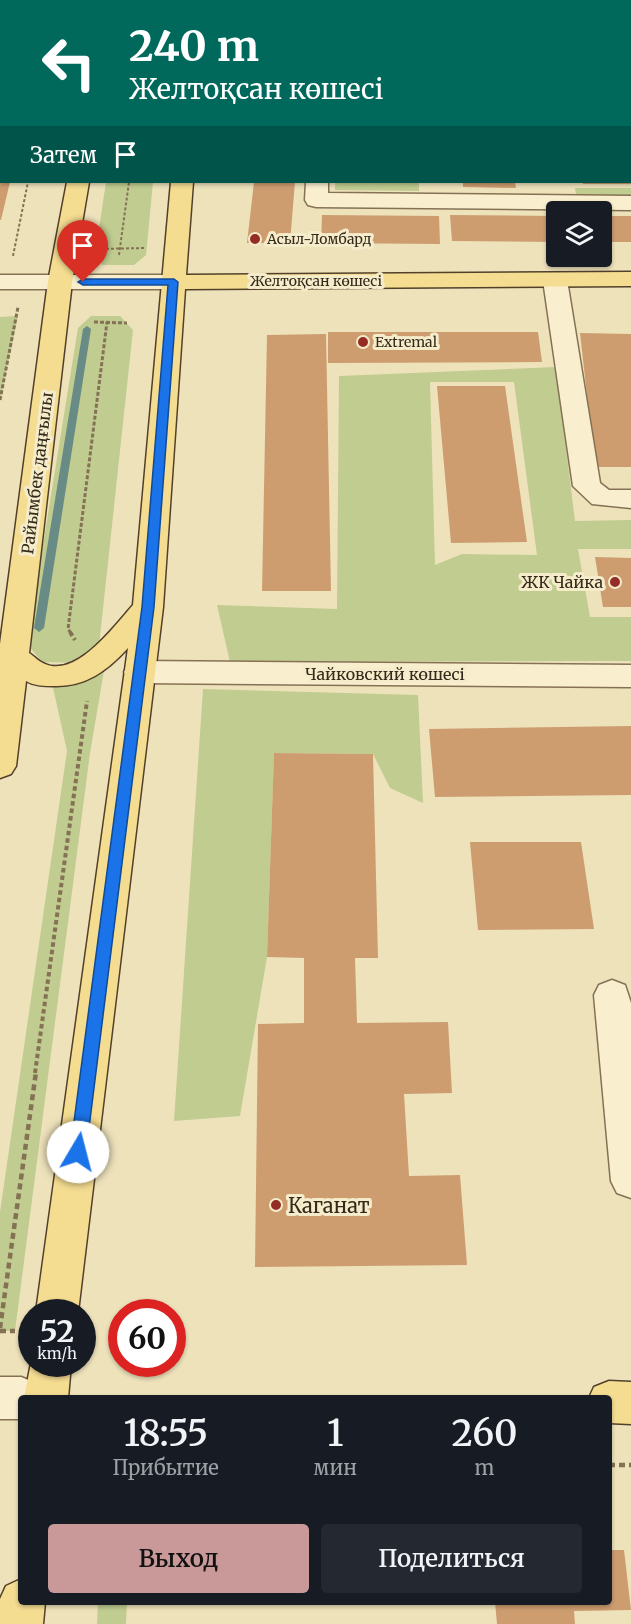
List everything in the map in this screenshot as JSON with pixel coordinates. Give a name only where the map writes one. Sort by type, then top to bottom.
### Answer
[{"type":"main road","name":"Райымбек даңғылы","points":[[0,766],[7,659],[60,282],[78,183]]},
{"type":"main road","points":[[59,1299],[148,607],[182,183]]},
{"type":"main road","name":"Желтоқсан көшесі","points":[[174,282],[631,279]]},
{"type":"main road","points":[[7,659],[39,675],[69,675],[88,668],[148,607]]},
{"type":"main road","points":[[46,1395],[48,1377]]},
{"type":"main road","points":[[612,1402],[631,1403]]},
{"type":"street","points":[[317,183],[316,200],[435,191],[549,192],[631,203]]},
{"type":"street","points":[[555,280],[587,486],[602,498],[631,499]]},
{"type":"street","name":"Желтоқсан көшесі","points":[[0,282],[174,282]]},
{"type":"street","name":"Чайковский көшесі","points":[[139,672],[631,676]]},
{"type":"street","points":[[612,994],[627,1117],[631,1181]]},
{"type":"street","points":[[0,1398],[18,1398]]},
{"type":"path","points":[[12,258],[28,183]]},
{"type":"path","points":[[119,257],[129,183]]},
{"type":"path","points":[[96,249],[146,248]]},
{"type":"path","points":[[0,400],[19,310]]},
{"type":"path","points":[[94,322],[127,323]]},
{"type":"path","points":[[80,649],[68,629],[107,322]]},
{"type":"path","points":[[15,1331],[0,1330],[88,691]]},
{"type":"path","points":[[612,1465],[631,1465]]},
{"type":"green space","points":[[106,183],[153,183],[146,255],[134,265],[102,265],[96,249]]},
{"type":"green space","points":[[335,183],[419,183],[419,191],[335,190]]},
{"type":"green space","points":[[575,188],[631,188],[631,200],[577,200]]},
{"type":"green space","points":[[18,316],[0,400],[0,317]]},
{"type":"green space","points":[[91,316],[120,316],[133,330],[99,646],[82,663],[42,662],[27,644],[78,328]]},
{"type":"green space","points":[[556,367],[575,521],[631,520],[631,549],[578,549],[590,617],[631,617],[631,661],[230,662],[217,605],[337,609],[339,376]],"holes":[[[430,382],[514,382],[537,555],[462,554],[435,565]]]},
{"type":"green space","points":[[106,659],[90,753],[15,1331],[0,1331],[0,1212],[67,751],[52,683],[84,682]]},
{"type":"green space","points":[[203,689],[418,695],[423,803],[390,788],[373,754],[274,753],[267,957],[240,1116],[174,1121]]},
{"type":"green space","points":[[98,1605],[127,1605],[126,1624],[97,1624]]},
{"type":"building","points":[[0,183],[10,183],[1,220]]},
{"type":"building","points":[[254,183],[295,183],[290,243],[247,243]]},
{"type":"building","points":[[463,183],[515,183],[516,188],[463,187]]},
{"type":"building","points":[[582,183],[631,183],[631,184]]},
{"type":"building","points":[[322,215],[439,216],[440,244],[321,243]]},
{"type":"building","points":[[450,215],[546,216],[546,242],[452,241]]},
{"type":"building","points":[[612,216],[631,216],[631,242],[612,242]]},
{"type":"building","points":[[328,332],[538,332],[542,362],[328,363]]},
{"type":"building","points":[[580,333],[631,334],[631,467],[595,467]]},
{"type":"building","points":[[326,334],[331,591],[262,591],[267,335]]},
{"type":"building","points":[[437,386],[505,386],[527,542],[451,543]]},
{"type":"building","name":"ЖК Чайка","points":[[595,557],[631,558],[631,607],[603,607]]},
{"type":"building","points":[[631,726],[631,795],[435,797],[429,729]]},
{"type":"building","points":[[274,753],[373,754],[378,958],[355,958],[357,1023],[448,1022],[452,1093],[404,1094],[409,1176],[460,1175],[467,1265],[255,1267],[258,1024],[304,1023],[304,958],[267,957]]},
{"type":"building","points":[[470,842],[581,842],[594,929],[478,930]]},
{"type":"building","points":[[612,1550],[624,1550],[631,1610],[574,1611],[575,1624],[497,1624],[495,1605],[612,1605]]},
{"type":"waterway","points":[[39,628],[87,329]]},
{"type":"place","name":"Асыл-Ломбард","points":[[255,239]]},
{"type":"place","name":"Extremal","points":[[363,342]]},
{"type":"place","name":"ЖК Чайка","points":[[615,582]]},
{"type":"place","name":"Каганат","points":[[276,1205]]},
{"type":"route","points":[[78,1152],[148,607],[174,282],[83,282]]}]
